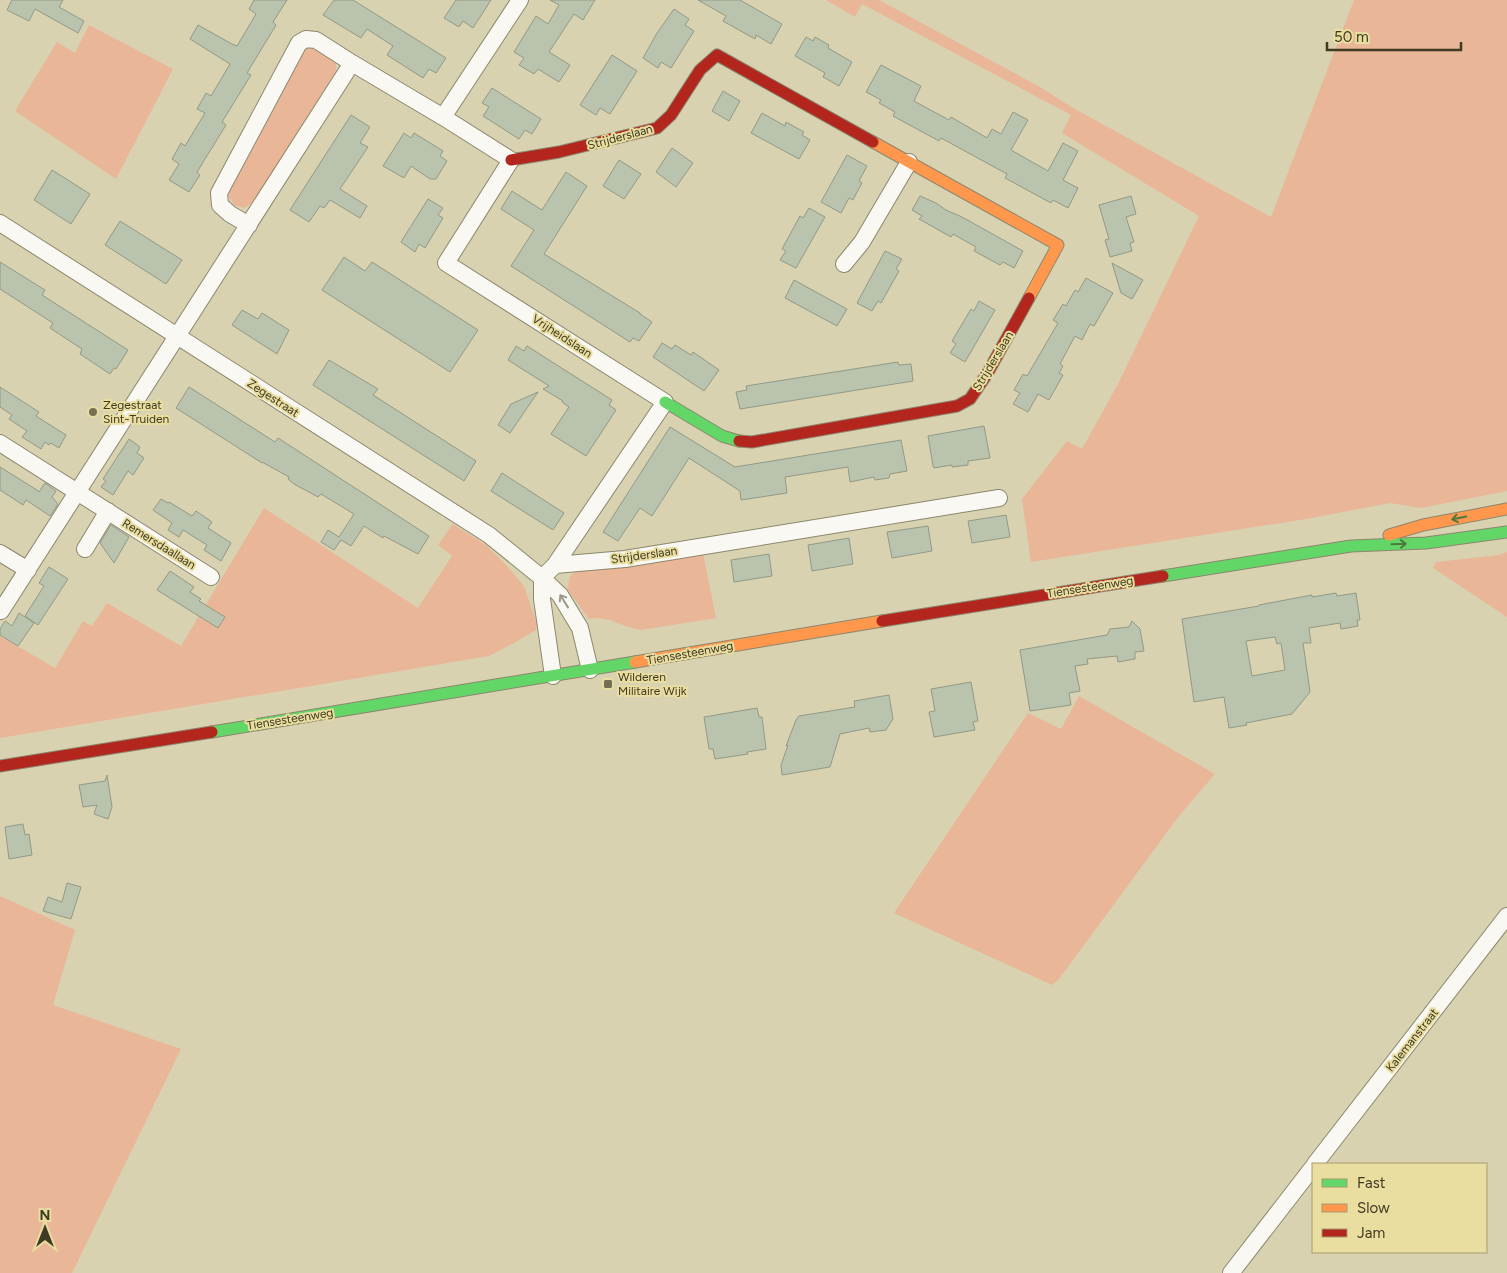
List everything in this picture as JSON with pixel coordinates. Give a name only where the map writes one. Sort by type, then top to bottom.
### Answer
[{"type":"main road","name":"Strijderslaan","points":[[511,160],[559,152],[657,128],[671,115],[700,70],[717,55],[1058,245],[987,374],[970,399],[957,406],[752,442],[735,441],[722,436],[666,402]]},
{"type":"main road","name":"Tiensesteenweg","points":[[1351,546],[1423,525],[1507,509]]},
{"type":"main road","name":"Tiensesteenweg","points":[[0,766],[590,670],[895,618],[1351,546],[1426,543],[1507,532]]},
{"type":"street","points":[[443,116],[520,0]]},
{"type":"street","points":[[248,225],[230,214],[220,205],[219,193],[299,43],[306,39],[316,40],[443,116],[511,160]]},
{"type":"street","points":[[1,611],[352,62]]},
{"type":"street","name":"Vrijheidslaan","points":[[511,160],[446,262],[666,402]]},
{"type":"street","points":[[844,264],[862,242],[909,162]]},
{"type":"street","name":"Zegestraat","points":[[0,223],[489,535],[560,594],[580,628],[590,670]]},
{"type":"street","points":[[553,676],[542,599],[542,578],[555,565],[666,402]]},
{"type":"street","name":"Remersdaallaan","points":[[0,443],[211,577]]},
{"type":"street","name":"Strijderslaan","points":[[555,565],[626,559],[999,498]]},
{"type":"street","name":"Remersdaallaan","points":[[85,549],[108,511]]},
{"type":"street","points":[[0,553],[28,570]]},
{"type":"street","name":"Kalemanstraat","points":[[1316,1163],[1507,916]]},
{"type":"street","name":"Kalemanstraat","points":[[1231,1273],[1312,1169]]},
{"type":"shaded area","points":[[826,0],[879,0],[1040,87],[1075,109],[1271,217],[1354,0],[1507,0],[1507,491],[1421,508],[1390,503],[1306,519],[1031,562],[1022,499],[1067,441],[1082,449],[1119,382],[1199,216],[1062,133],[1071,115],[862,4],[855,17]]},
{"type":"shaded area","points":[[89,25],[173,69],[116,179],[15,111],[57,42],[75,53]]},
{"type":"shaded area","points":[[309,46],[315,46],[336,62],[336,71],[254,202],[244,208],[234,205],[229,197],[231,185],[302,50]]},
{"type":"shaded area","points":[[264,508],[418,608],[452,556],[438,545],[453,524],[486,545],[524,586],[537,624],[536,630],[489,656],[0,738],[0,636],[55,668],[83,621],[92,626],[107,603],[181,646]]},
{"type":"shaded area","points":[[1507,552],[1507,617],[1433,568],[1436,562],[1499,555]]},
{"type":"shaded area","points":[[703,553],[716,618],[641,630],[610,620],[589,619],[567,589],[570,577],[574,572]]},
{"type":"shaded area","points":[[1079,696],[1215,774],[1179,816],[1059,979],[1052,985],[894,913],[1028,713],[1061,729]]},
{"type":"shaded area","points":[[0,896],[75,930],[53,1005],[181,1049],[72,1273],[0,1273]]},
{"type":"building","points":[[12,0],[63,0],[59,7],[84,21],[78,33],[35,9],[29,21],[7,10]]},
{"type":"building","points":[[254,0],[287,0],[273,22],[276,25],[247,73],[251,75],[222,122],[226,125],[197,172],[200,175],[189,192],[169,180],[179,164],[172,159],[181,143],[185,146],[205,113],[197,109],[206,93],[211,96],[230,64],[190,39],[198,25],[237,46],[256,14],[249,9]]},
{"type":"building","points":[[334,0],[353,0],[446,58],[436,73],[429,69],[423,78],[387,55],[393,46],[367,29],[361,38],[323,15]]},
{"type":"building","points":[[456,0],[491,0],[473,28],[463,21],[459,27],[444,18]]},
{"type":"building","points":[[550,0],[595,0],[583,20],[574,14],[549,52],[570,65],[559,82],[538,69],[534,74],[519,65],[524,58],[514,52],[536,16],[548,24],[559,5]]},
{"type":"building","points":[[698,0],[740,0],[782,24],[771,44],[756,35],[755,39],[723,21],[726,16]]},
{"type":"building","points":[[674,9],[689,19],[685,25],[694,31],[671,68],[661,62],[658,68],[643,58],[657,33]]},
{"type":"building","points":[[806,37],[813,41],[815,37],[829,45],[828,48],[852,62],[839,86],[823,77],[825,73],[795,56]]},
{"type":"building","points":[[612,55],[637,71],[610,114],[600,108],[596,115],[580,105]]},
{"type":"building","points":[[881,65],[921,86],[914,101],[949,120],[951,117],[987,138],[992,129],[1001,134],[1013,112],[1028,120],[1011,150],[1048,171],[1063,143],[1078,151],[1063,180],[1078,188],[1068,208],[1053,200],[1051,203],[1005,178],[1007,174],[941,138],[939,141],[893,116],[895,112],[879,103],[881,100],[866,92]]},
{"type":"building","points":[[492,88],[541,119],[532,134],[525,130],[519,139],[483,116],[489,107],[482,103]]},
{"type":"building","points":[[723,91],[740,101],[729,121],[712,111]]},
{"type":"building","points":[[762,113],[785,126],[786,122],[804,132],[802,135],[810,140],[799,159],[751,133]]},
{"type":"building","points":[[351,115],[370,127],[360,143],[368,147],[340,189],[367,206],[360,218],[330,200],[324,208],[320,206],[309,222],[290,210]]},
{"type":"building","points":[[404,133],[411,138],[414,133],[443,151],[440,156],[447,161],[436,179],[430,179],[411,166],[404,178],[383,166]]},
{"type":"building","points":[[672,148],[693,163],[676,187],[656,172]]},
{"type":"building","points":[[847,155],[867,166],[859,181],[862,183],[853,200],[849,198],[841,213],[821,202]]},
{"type":"building","points":[[619,160],[641,174],[624,199],[603,186]]},
{"type":"building","points":[[52,170],[90,194],[71,224],[34,200]]},
{"type":"building","points":[[566,172],[587,186],[544,254],[652,322],[639,341],[633,338],[630,342],[511,266],[534,230],[501,209],[512,191],[542,210]]},
{"type":"building","points":[[920,196],[1023,251],[1014,268],[1003,262],[1000,265],[974,251],[976,247],[953,234],[951,237],[919,219],[922,216],[912,210]]},
{"type":"building","points":[[1131,196],[1136,214],[1126,217],[1134,242],[1130,243],[1132,251],[1110,257],[1105,240],[1109,239],[1099,205]]},
{"type":"building","points":[[428,199],[443,208],[438,215],[443,218],[425,248],[419,244],[415,252],[401,242]]},
{"type":"building","points":[[809,208],[825,217],[796,268],[780,260],[786,251],[782,249],[800,216],[803,218]]},
{"type":"building","points":[[120,221],[182,260],[166,284],[105,245]]},
{"type":"building","points":[[885,251],[902,259],[896,269],[899,271],[881,303],[878,301],[872,311],[857,303]]},
{"type":"building","points":[[344,257],[365,271],[372,262],[478,330],[450,372],[322,290]]},
{"type":"building","points":[[0,262],[45,290],[42,295],[128,350],[116,369],[114,368],[110,374],[80,354],[82,349],[50,328],[53,323],[0,289]]},
{"type":"building","points":[[1112,263],[1143,280],[1132,299],[1121,293]]},
{"type":"building","points":[[1086,278],[1113,293],[1094,326],[1090,324],[1082,340],[1075,336],[1060,364],[1063,366],[1059,373],[1063,375],[1049,400],[1038,394],[1028,412],[1013,404],[1020,393],[1014,390],[1023,374],[1027,376],[1058,323],[1053,320],[1063,304],[1066,306],[1075,290],[1078,292]]},
{"type":"building","points":[[794,280],[847,309],[837,326],[785,298]]},
{"type":"building","points":[[979,301],[995,310],[965,362],[950,353],[956,344],[952,341],[971,309],[974,311]]},
{"type":"building","points":[[242,310],[258,319],[262,313],[289,330],[277,354],[232,325]]},
{"type":"building","points":[[662,343],[672,349],[675,345],[691,355],[693,352],[719,370],[704,391],[653,357]]},
{"type":"building","points":[[516,346],[524,351],[527,346],[612,400],[609,405],[616,410],[586,456],[551,434],[569,407],[563,401],[543,389],[549,386],[508,360]]},
{"type":"building","points":[[329,360],[378,389],[373,395],[476,461],[464,481],[313,385]]},
{"type":"building","points":[[898,362],[899,365],[911,364],[913,381],[740,409],[736,392],[747,390],[746,386]]},
{"type":"building","points":[[0,387],[39,412],[36,416],[66,435],[59,448],[45,442],[41,449],[22,437],[27,431],[9,419],[12,415],[0,407]]},
{"type":"building","points":[[189,387],[275,442],[278,438],[429,536],[418,554],[384,536],[383,538],[364,526],[351,546],[341,540],[334,550],[321,542],[328,530],[339,537],[354,514],[321,494],[318,497],[294,484],[288,479],[289,477],[262,463],[176,408]]},
{"type":"building","points":[[538,392],[510,433],[498,425],[511,404]]},
{"type":"building","points":[[984,426],[990,458],[968,461],[968,465],[934,468],[928,436]]},
{"type":"building","points":[[670,427],[735,467],[901,440],[907,471],[890,474],[889,478],[875,480],[874,477],[850,482],[848,467],[785,477],[787,493],[741,500],[740,491],[689,458],[652,516],[640,508],[618,541],[603,532]]},
{"type":"building","points":[[129,439],[140,447],[137,453],[144,458],[133,475],[128,471],[113,495],[101,487],[106,481],[103,479]]},
{"type":"building","points":[[0,467],[39,492],[45,483],[56,491],[52,497],[58,504],[50,516],[26,500],[23,505],[0,490]]},
{"type":"building","points":[[502,473],[564,513],[553,530],[491,491]]},
{"type":"building","points":[[161,499],[192,516],[196,511],[212,522],[208,528],[231,543],[221,561],[204,550],[207,545],[183,530],[179,537],[168,530],[172,523],[153,510]]},
{"type":"building","points":[[1006,515],[1010,537],[972,543],[968,521]]},
{"type":"building","points":[[111,525],[129,537],[114,563],[100,543]]},
{"type":"building","points":[[928,526],[932,551],[892,558],[887,532]]},
{"type":"building","points":[[849,538],[853,564],[812,571],[808,545]]},
{"type":"building","points":[[769,554],[772,576],[734,582],[731,560]]},
{"type":"building","points":[[49,567],[68,579],[38,625],[25,616],[44,586],[39,583]]},
{"type":"building","points":[[170,571],[194,587],[190,592],[201,599],[199,601],[225,617],[218,628],[157,590]]},
{"type":"building","points":[[1336,593],[1337,596],[1356,593],[1360,620],[1357,620],[1358,626],[1341,629],[1340,623],[1309,628],[1311,643],[1303,643],[1310,692],[1292,714],[1229,728],[1224,697],[1194,702],[1182,619],[1312,595],[1312,597]],"holes":[[[1275,637],[1277,644],[1281,643],[1285,670],[1252,676],[1246,641]]]},
{"type":"building","points":[[19,613],[34,623],[18,646],[0,635],[0,629],[5,621],[12,626]]},
{"type":"building","points":[[1132,621],[1140,629],[1144,651],[1135,652],[1135,659],[1118,662],[1117,656],[1087,659],[1088,664],[1075,666],[1080,691],[1069,693],[1071,705],[1030,711],[1020,650],[1107,635],[1110,629],[1129,627]]},
{"type":"building","points":[[971,682],[978,721],[973,722],[975,730],[934,737],[929,712],[935,711],[931,689]]},
{"type":"building","points":[[889,695],[893,719],[886,730],[870,732],[869,728],[840,734],[830,767],[782,775],[781,765],[788,745],[786,746],[799,716],[855,707],[854,701]]},
{"type":"building","points":[[757,708],[759,717],[762,717],[766,749],[715,759],[713,749],[709,749],[704,717]]},
{"type":"building","points":[[107,775],[112,807],[108,819],[94,814],[97,805],[83,807],[79,785],[105,781]]},
{"type":"building","points":[[23,824],[25,835],[29,834],[32,855],[9,859],[5,827]]},
{"type":"building","points":[[67,883],[81,887],[71,919],[43,911],[48,897],[62,902]]},
{"type":"traffic: fast","points":[[665,402],[722,436],[739,441]]},
{"type":"traffic: fast","points":[[1163,576],[1351,546],[1426,543],[1507,532]]},
{"type":"traffic: fast","points":[[212,732],[635,662]]},
{"type":"traffic: slow","points":[[873,142],[1058,245],[1029,298]]},
{"type":"traffic: slow","points":[[1389,535],[1423,525],[1507,509]]},
{"type":"traffic: slow","points":[[635,662],[882,621]]},
{"type":"traffic: jam","points":[[511,160],[559,152],[657,128],[671,115],[700,70],[717,55],[873,142]]},
{"type":"traffic: jam","points":[[739,441],[752,442],[957,406],[970,399],[987,374],[1029,298]]},
{"type":"traffic: jam","points":[[882,621],[1163,576]]},
{"type":"traffic: jam","points":[[0,766],[212,732]]},
{"type":"place","name":"Zegestraat Sint-Truiden","points":[[93,412]]},
{"type":"place","name":"Wilderen Militaire Wijk","points":[[608,684]]}]
